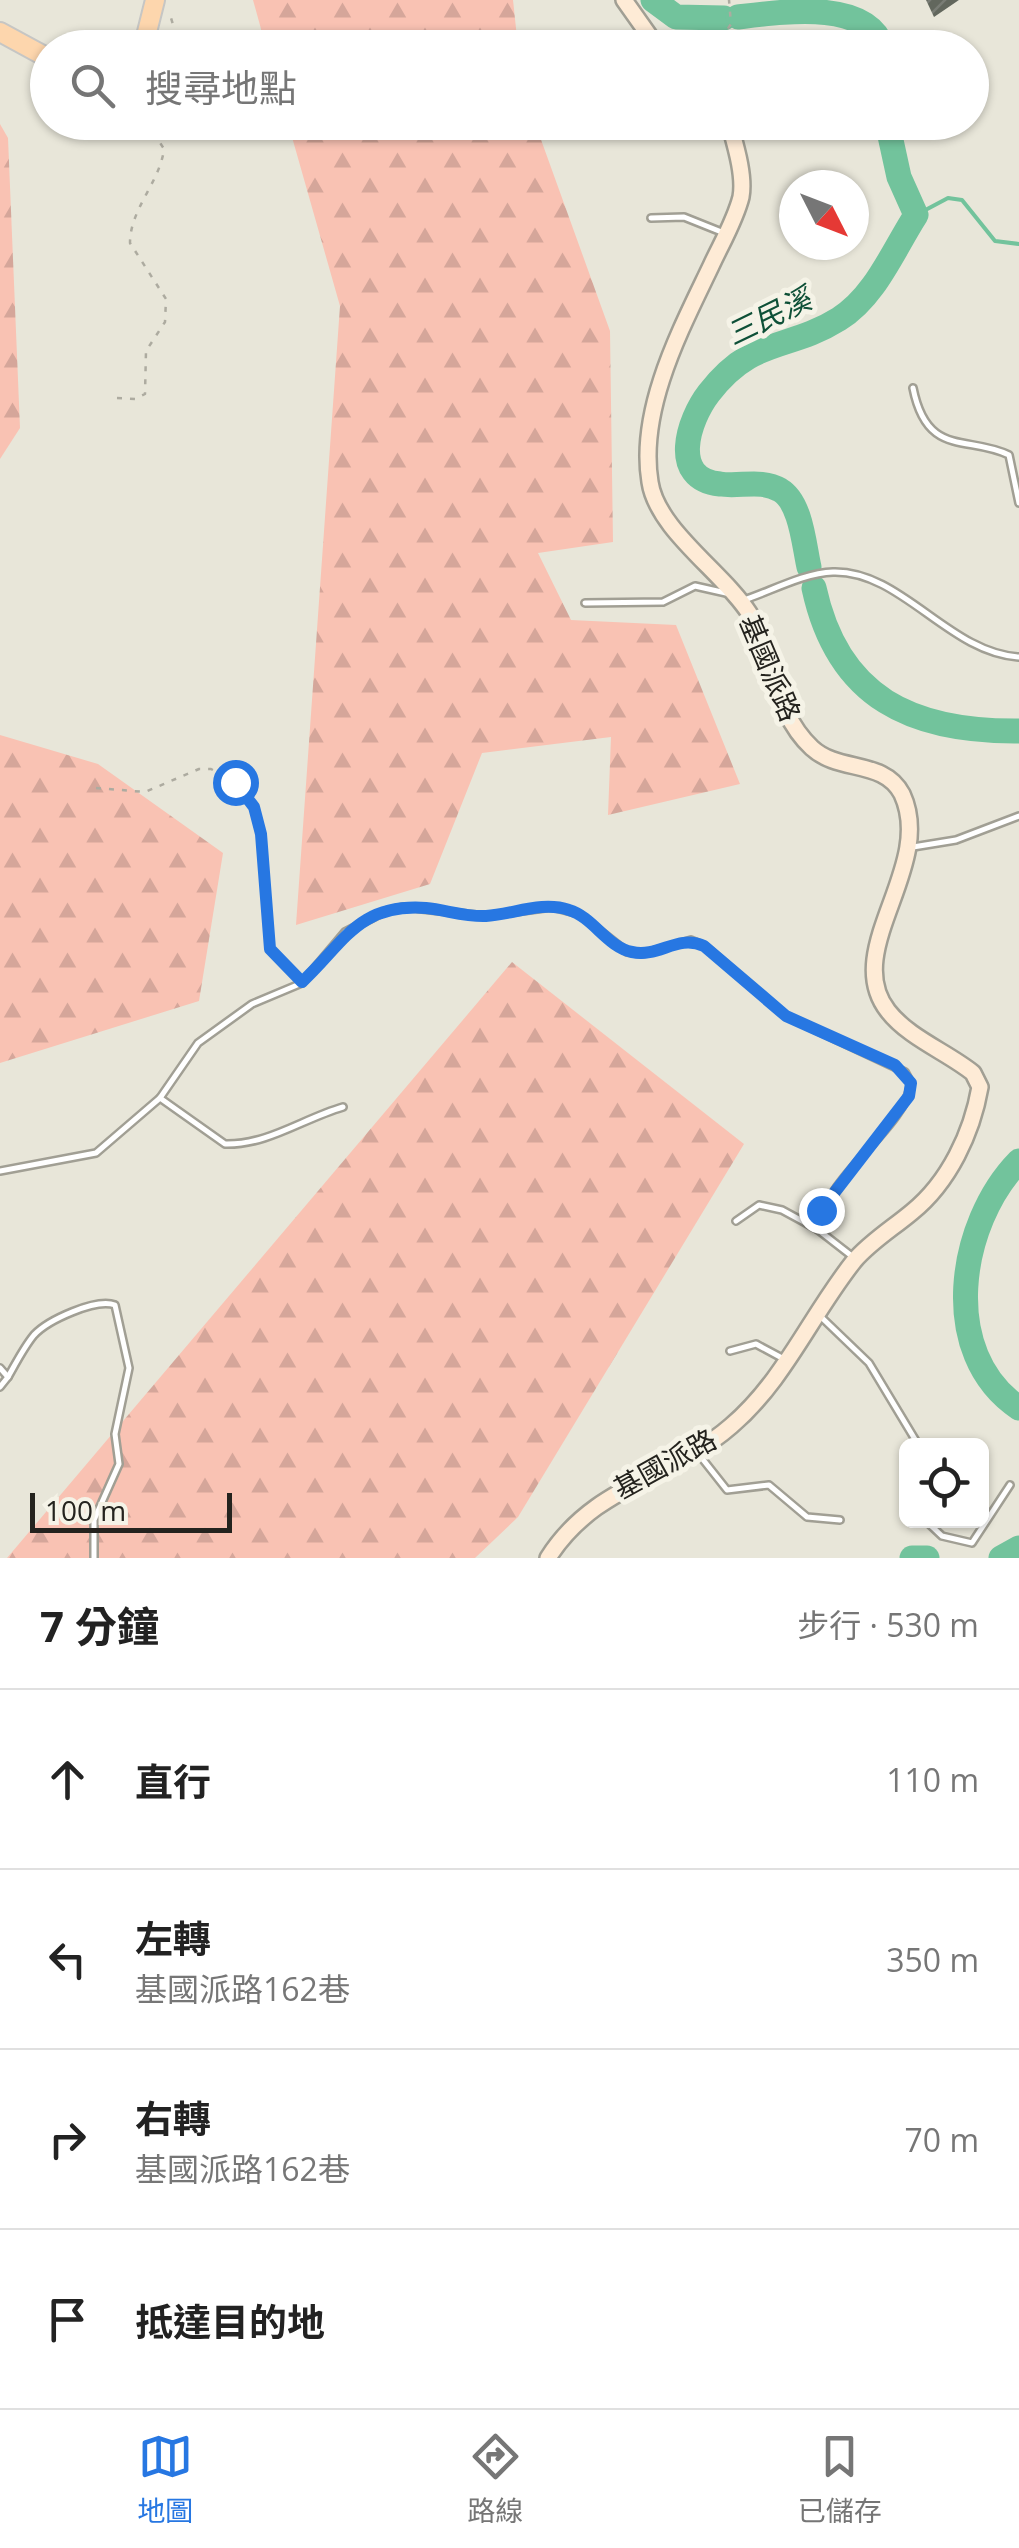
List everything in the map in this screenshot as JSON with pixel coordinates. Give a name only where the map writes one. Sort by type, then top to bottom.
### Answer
[{"type":"main road","points":[[149,30],[161,2]]},
{"type":"main road","points":[[0,32],[30,48]]},
{"type":"street","points":[[624,0],[643,30]]},
{"type":"street","name":"基國派路","points":[[548,1558],[576,1520],[602,1499],[696,1450],[732,1425],[787,1362],[816,1312],[856,1259],[917,1208],[945,1174],[963,1144],[980,1087],[973,1073],[911,1032],[880,998],[872,971],[876,946],[905,868],[909,820],[894,782],[882,772],[833,763],[790,723],[762,635],[737,598],[661,510],[650,484],[649,441],[661,385],[686,318],[742,194],[732,140]]},
{"type":"lane","points":[[650,218],[684,217],[726,234]]},
{"type":"lane","points":[[913,388],[916,407],[944,437],[954,444],[1010,456],[1019,503]]},
{"type":"lane","points":[[585,603],[663,602],[695,586],[737,598],[822,574],[851,574],[917,605],[983,652],[1019,657]]},
{"type":"lane","points":[[906,848],[956,840],[1019,816]]},
{"type":"lane","points":[[0,1171],[96,1153],[160,1098],[188,1056],[215,1029],[252,1004],[302,982],[345,932],[404,907],[485,916],[552,906],[579,914],[627,952],[642,954],[691,940],[704,946],[786,1016],[895,1065],[911,1083],[902,1109],[858,1158],[821,1210],[817,1229]]},
{"type":"lane","points":[[160,1098],[225,1144],[268,1140],[304,1118],[343,1107]]},
{"type":"lane","points":[[736,1221],[760,1205],[782,1210],[817,1229],[856,1259]]},
{"type":"lane","points":[[0,1386],[35,1335],[47,1325],[99,1304],[115,1305],[129,1368],[115,1434],[119,1464],[94,1520],[94,1558]]},
{"type":"lane","points":[[816,1312],[870,1363],[914,1438]]},
{"type":"lane","points":[[730,1351],[756,1344],[787,1362]]},
{"type":"lane","points":[[0,1368],[8,1376]]},
{"type":"lane","points":[[696,1450],[727,1490],[769,1485],[807,1517],[840,1520]]},
{"type":"lane","points":[[989,1523],[1010,1485]]},
{"type":"lane","points":[[933,1528],[942,1536],[972,1543],[986,1528]]},
{"type":"path","points":[[727,30],[732,24],[728,0]]},
{"type":"path","points":[[161,2],[173,30]]},
{"type":"path","points":[[640,27],[656,30]]},
{"type":"path","points":[[117,398],[135,399],[145,394],[146,351],[166,313],[161,284],[130,242],[136,218],[162,165],[164,150],[158,140]]},
{"type":"path","points":[[96,788],[146,792],[199,769],[211,770],[246,792],[261,834],[270,949],[302,982]]},
{"type":"green space","points":[[253,0],[513,0],[516,30],[261,30]]},
{"type":"green space","points":[[0,124],[8,138],[20,428],[0,459]]},
{"type":"green space","points":[[293,140],[541,140],[610,331],[613,542],[538,553],[571,620],[676,625],[740,784],[608,815],[611,737],[482,753],[430,884],[296,925],[340,306]]},
{"type":"green space","points":[[0,735],[98,764],[223,853],[199,1001],[0,1063]]},
{"type":"green space","points":[[512,962],[744,1144],[518,1517],[475,1558],[7,1558]]},
{"type":"building","points":[[926,0],[959,0],[934,17]]},
{"type":"waterway","name":"三民溪","points":[[653,0],[676,17],[724,18]]},
{"type":"waterway","points":[[738,17],[823,12],[861,22],[870,30]]},
{"type":"waterway","name":"三民溪","points":[[809,567],[800,525],[787,496],[766,485],[728,485],[704,480],[689,460],[690,432],[701,404],[725,375],[756,353],[839,319],[852,310],[883,272],[916,215],[899,177],[891,140]]},
{"type":"waterway","points":[[916,215],[948,198],[962,200],[995,241],[1019,244]]},
{"type":"waterway","name":"三民溪","points":[[814,588],[825,626],[841,657],[861,682],[886,702],[946,725],[1019,731]]},
{"type":"waterway","name":"三民溪","points":[[1019,1161],[998,1187],[982,1218],[971,1252],[966,1288],[967,1322],[976,1355],[993,1384],[1019,1408]]},
{"type":"waterway","name":"三民溪","points":[[1001,1558],[1019,1548]]},
{"type":"waterway","name":"三民溪","points":[[912,1558],[927,1558]]},
{"type":"route","points":[[235,782],[254,807],[261,834],[270,949],[302,982],[345,932],[386,911],[404,907],[485,916],[552,906],[579,914],[627,952],[642,954],[691,940],[704,946],[786,1016],[822,1029],[905,1072],[911,1083],[902,1109],[869,1144],[821,1210]]}]
